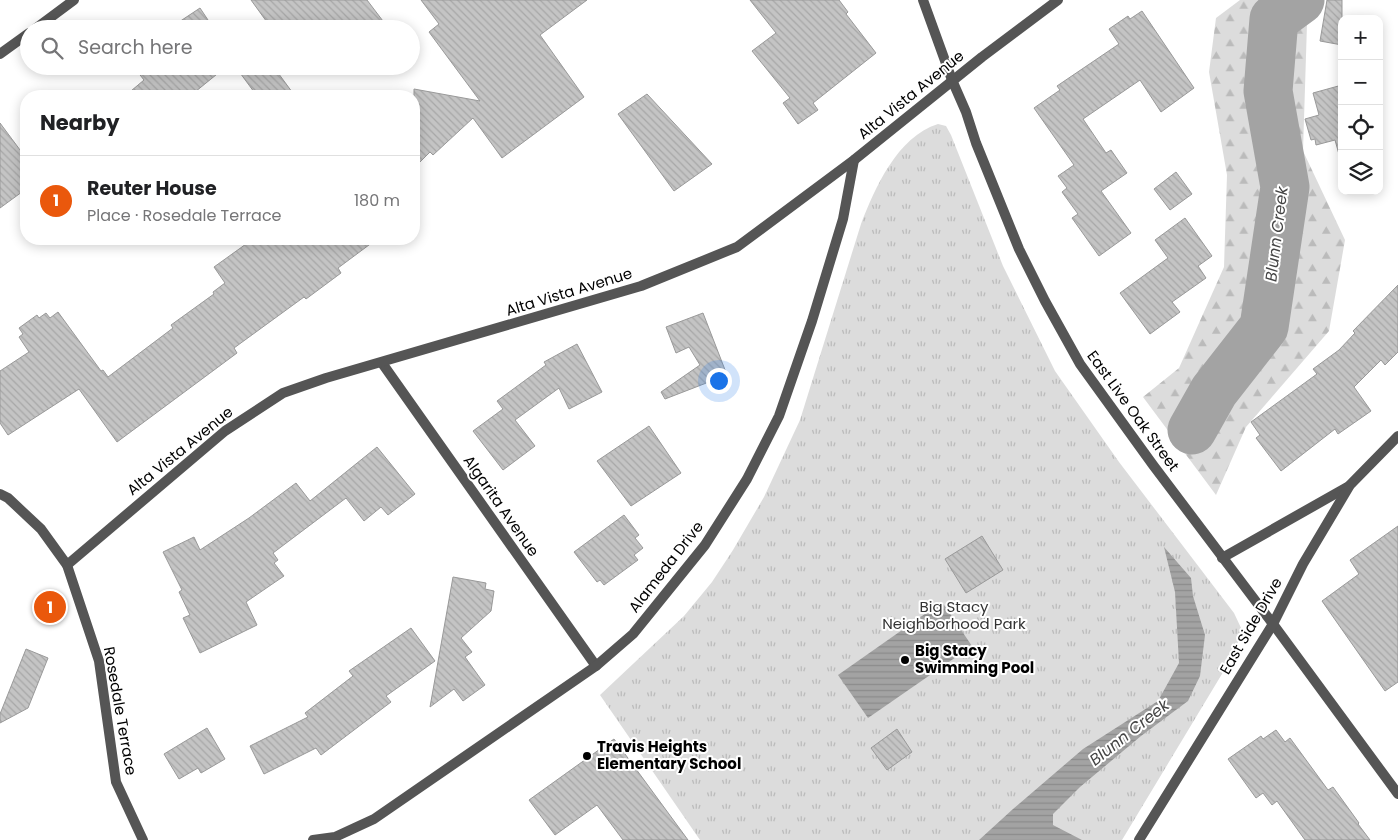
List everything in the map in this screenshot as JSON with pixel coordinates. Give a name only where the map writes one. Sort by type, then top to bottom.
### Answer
[{"type":"street","points":[[47,20],[74,0]]},
{"type":"street","name":"East Live Oak Street","points":[[923,0],[976,143],[1019,248],[1045,301],[1080,364],[1398,794]]},
{"type":"street","name":"Alta Vista Avenue","points":[[68,564],[225,431],[283,393],[326,378],[641,286],[737,247],[854,160],[952,80],[1058,0]]},
{"type":"street","points":[[0,54],[20,40]]},
{"type":"street","name":"Alameda Drive","points":[[313,840],[335,837],[374,819],[596,666],[634,634],[705,545],[747,479],[779,416],[812,320],[842,219],[854,160]]},
{"type":"street","name":"Algarita Avenue","points":[[382,363],[596,666]]},
{"type":"street","name":"East Side Drive","points":[[1139,840],[1273,624],[1303,564],[1350,485],[1398,436]]},
{"type":"street","points":[[1222,558],[1350,485]]},
{"type":"street","name":"Rosedale Terrace","points":[[0,494],[8,498],[41,529],[68,564],[99,661],[116,782],[143,840]]},
{"type":"green space","points":[[1240,0],[1316,0],[1307,24],[1303,151],[1345,240],[1329,331],[1246,427],[1216,495],[1143,397],[1179,368],[1224,267],[1227,175],[1209,72],[1216,18]]},
{"type":"green space","name":"Big Stacy Neighborhood Park","points":[[938,124],[946,126],[951,135],[1003,266],[1055,371],[1119,462],[1234,613],[1242,630],[1234,654],[1122,840],[700,840],[600,695],[684,616],[712,582],[733,550],[764,497],[800,420],[861,224],[873,195],[889,165],[899,152],[923,131]]},
{"type":"water","points":[[1164,547],[1191,578],[1193,596],[1205,635],[1200,676],[1188,701],[1141,736],[1080,787],[1053,814],[1053,825],[1082,840],[979,840],[1083,749],[1158,701],[1179,663],[1175,592]]},
{"type":"water","name":"Big Stacy Swimming Pool","points":[[942,602],[972,646],[868,718],[838,675]]},
{"type":"building","points":[[251,0],[367,0],[382,20],[265,20]]},
{"type":"building","points":[[421,0],[587,0],[540,35],[584,97],[502,158],[473,118],[433,155],[430,152],[420,162],[420,90],[480,101],[429,32],[439,24]]},
{"type":"building","points":[[750,0],[839,0],[848,12],[846,14],[876,53],[813,103],[818,110],[798,124],[783,103],[790,98],[752,51],[776,33]]},
{"type":"building","points":[[1327,0],[1342,0],[1342,15],[1338,15],[1338,44],[1320,41]]},
{"type":"building","points":[[200,8],[208,20],[182,20]]},
{"type":"building","points":[[1142,11],[1194,88],[1161,112],[1140,80],[1083,119],[1106,153],[1111,150],[1127,173],[1101,191],[1131,233],[1099,256],[1072,218],[1078,214],[1062,192],[1067,188],[1058,176],[1074,165],[1034,108],[1060,90],[1057,86],[1119,44],[1109,29],[1128,16],[1130,19]]},
{"type":"building","points":[[140,75],[216,75],[197,90],[132,90],[144,80]]},
{"type":"building","points":[[242,75],[280,75],[291,90],[253,90]]},
{"type":"building","points":[[1338,86],[1338,151],[1335,140],[1316,145],[1315,139],[1311,140],[1305,119],[1319,115],[1313,93]]},
{"type":"building","points":[[647,94],[712,164],[674,191],[618,114]]},
{"type":"building","points":[[0,123],[20,150],[20,193],[0,208]]},
{"type":"building","points":[[1176,172],[1192,194],[1170,210],[1154,189]]},
{"type":"building","points":[[1185,218],[1212,256],[1198,266],[1206,278],[1172,302],[1180,312],[1150,334],[1120,293],[1168,258],[1155,240]]},
{"type":"building","points":[[245,245],[369,245],[338,268],[341,273],[306,299],[304,297],[234,348],[237,353],[117,442],[79,389],[8,435],[0,423],[0,371],[29,352],[19,337],[23,334],[19,328],[37,315],[39,318],[46,313],[50,318],[58,312],[101,371],[103,370],[108,377],[173,328],[171,325],[214,294],[213,292],[225,283],[214,267]]},
{"type":"building","points":[[1398,285],[1398,352],[1385,365],[1381,360],[1354,387],[1371,411],[1338,434],[1335,429],[1281,471],[1256,438],[1260,435],[1251,422],[1317,374],[1313,369],[1339,350],[1355,333],[1353,331]]},
{"type":"building","points":[[703,313],[727,375],[665,399],[661,392],[700,365],[689,347],[676,353],[666,327]]},
{"type":"building","points":[[577,344],[602,392],[569,409],[559,388],[515,420],[535,446],[503,470],[473,431],[503,409],[497,401],[546,365],[544,362]]},
{"type":"building","points":[[649,426],[681,473],[631,506],[597,461]]},
{"type":"building","points":[[377,447],[415,494],[388,515],[381,507],[364,521],[346,498],[273,553],[278,560],[274,563],[284,576],[246,602],[257,625],[200,653],[183,618],[190,615],[179,592],[182,590],[163,552],[194,537],[200,550],[249,518],[296,483],[310,501]]},
{"type":"building","points":[[624,515],[639,535],[635,538],[643,548],[634,555],[638,560],[604,585],[600,580],[597,582],[574,552]]},
{"type":"building","points":[[1398,526],[1398,682],[1385,691],[1322,601],[1359,574],[1350,560]]},
{"type":"building","points":[[982,536],[1003,570],[966,593],[945,559]]},
{"type":"building","points":[[453,577],[486,583],[485,589],[494,591],[491,611],[461,638],[472,652],[465,657],[485,685],[463,701],[454,689],[430,707]]},
{"type":"building","points":[[411,628],[435,661],[386,696],[391,702],[321,755],[316,748],[264,774],[250,746],[308,717],[305,713],[353,676],[349,671]]},
{"type":"building","points":[[26,649],[48,658],[28,708],[0,723],[0,714]]},
{"type":"building","points":[[207,728],[225,759],[201,773],[198,768],[179,779],[164,754]]},
{"type":"building","points":[[897,729],[912,752],[887,770],[871,748]]},
{"type":"building","points":[[1276,730],[1285,742],[1290,738],[1328,790],[1333,787],[1370,840],[1305,840],[1277,801],[1272,805],[1263,793],[1256,798],[1228,759],[1261,736],[1263,739]]},
{"type":"building","points":[[614,739],[688,840],[623,840],[597,805],[555,835],[529,800]]},
{"type":"waterway","name":"Blunn Creek","points":[[1192,430],[1214,391],[1264,327],[1285,187],[1268,91],[1274,19],[1300,0]]},
{"type":"place","name":"Reuter House","points":[[50,607]]},
{"type":"place","name":"Big Stacy Swimming Pool","points":[[905,660]]},
{"type":"place","name":"Travis Heights Elementary School","points":[[587,756]]}]
